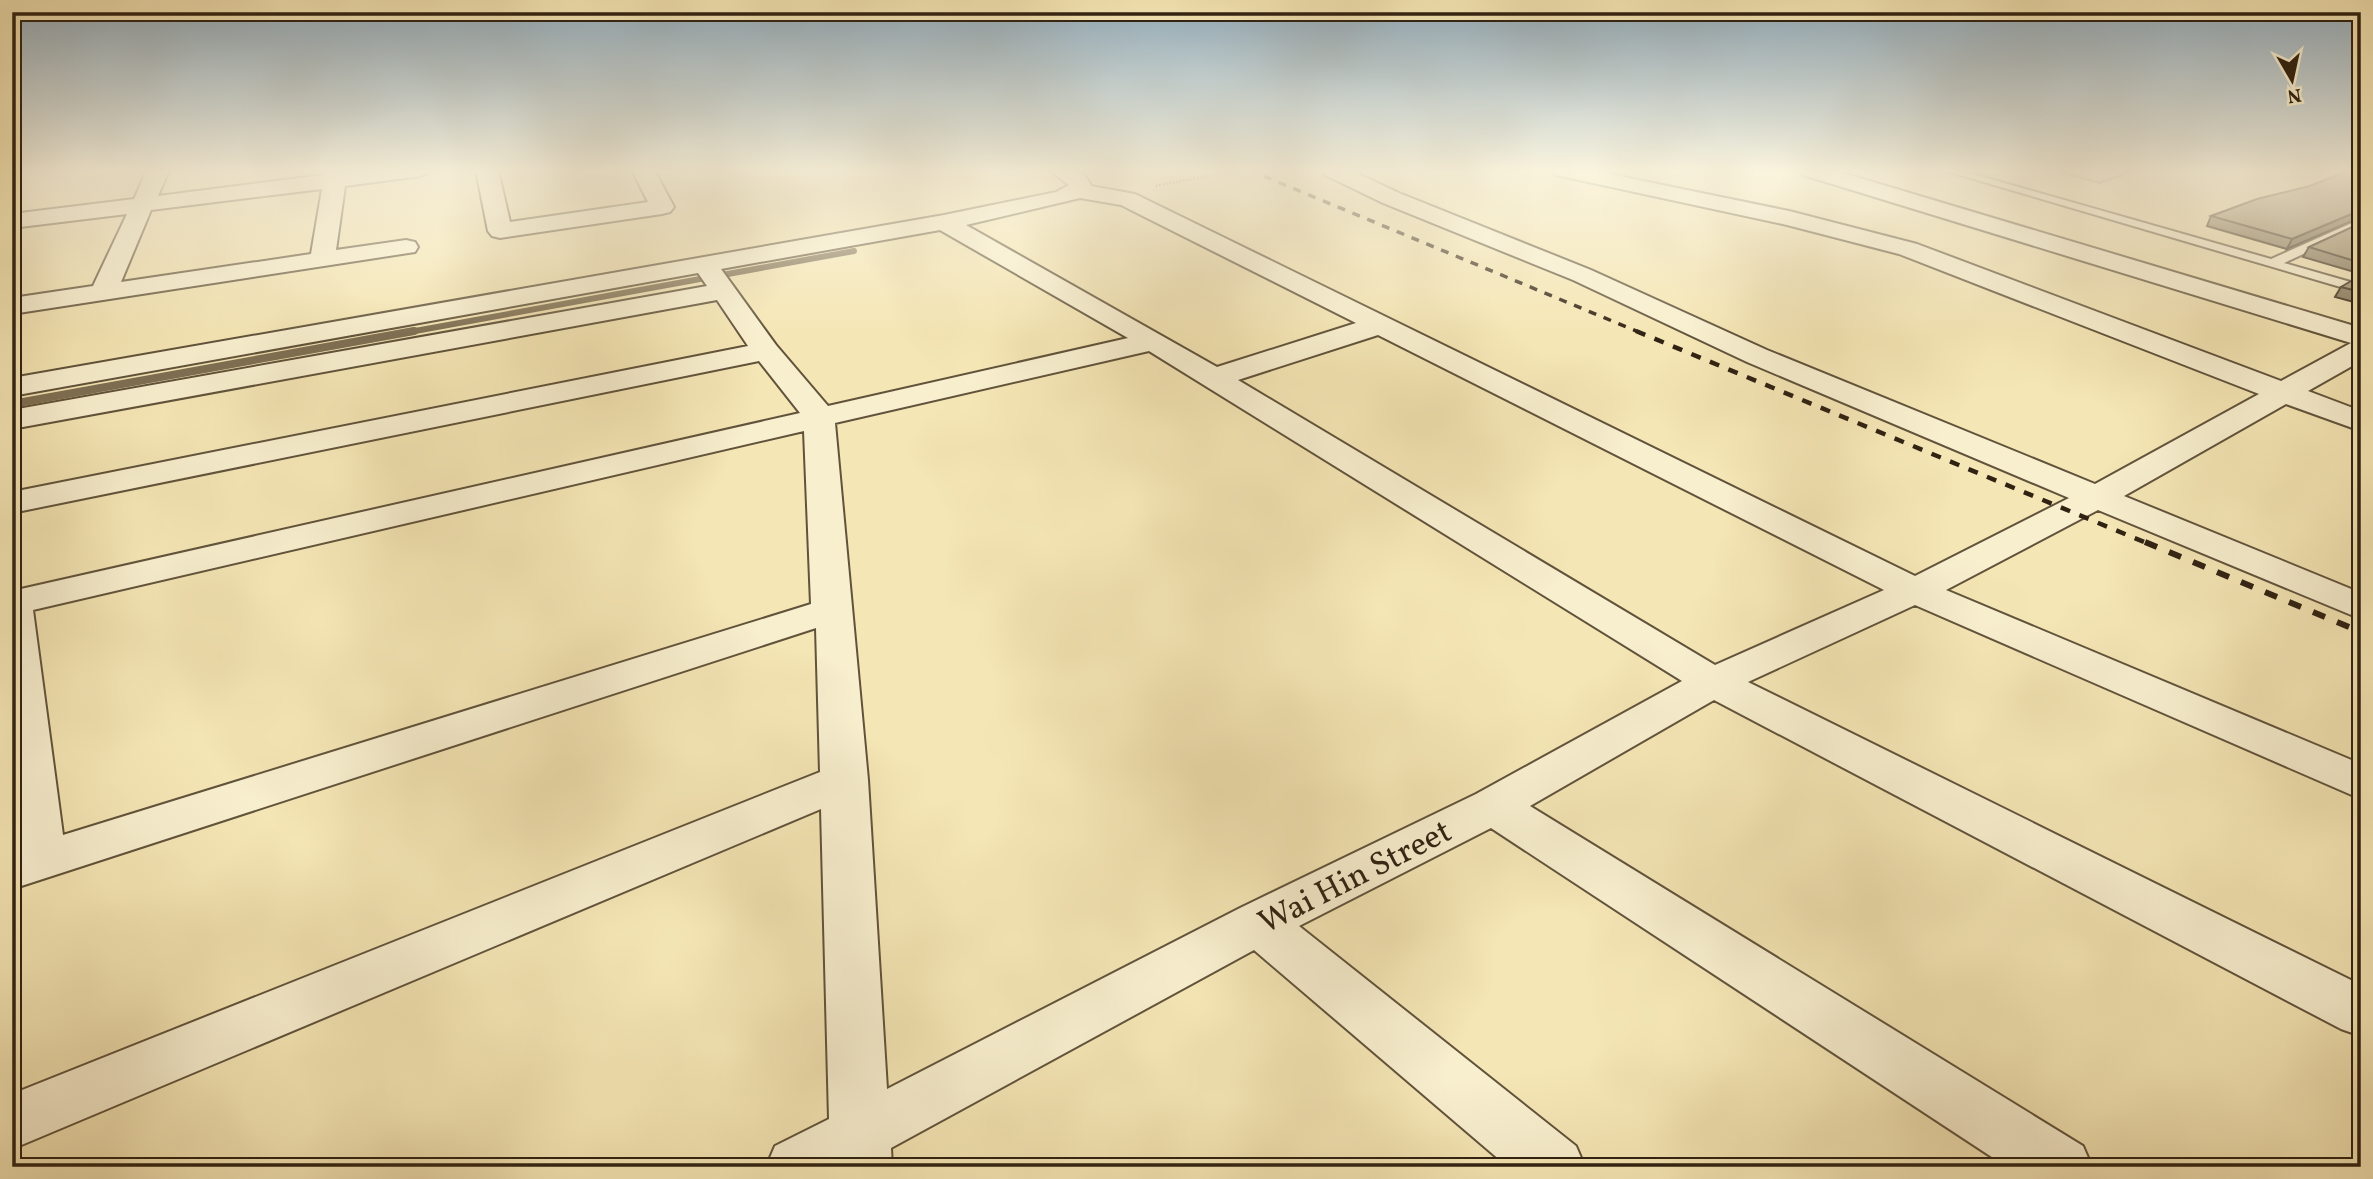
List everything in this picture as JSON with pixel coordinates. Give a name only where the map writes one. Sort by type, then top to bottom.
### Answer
[{"type":"street","points":[[103,292],[133,225]]},
{"type":"street","points":[[322,260],[327,225]]},
{"type":"street","points":[[499,225],[500,231],[540,225]]},
{"type":"street","points":[[12,420],[713,276],[931,225]]},
{"type":"street","points":[[949,225],[1153,341],[1713,682],[2361,1012]]},
{"type":"street","points":[[1180,225],[1915,591],[2361,783]]},
{"type":"street","points":[[1460,225],[1524,250],[1757,356],[2361,607]]},
{"type":"street","points":[[1816,225],[1908,249],[2361,422]]},
{"type":"street","points":[[1992,225],[2361,337]]},
{"type":"street","points":[[2059,225],[2361,314]]},
{"type":"street","points":[[12,306],[406,247]]},
{"type":"street","points":[[713,276],[766,351],[820,416],[831,610],[836,623],[845,780],[860,1150]]},
{"type":"street","points":[[12,387],[713,276]]},
{"type":"street","points":[[1214,378],[1380,325]]},
{"type":"street","points":[[831,610],[27,865],[13,603],[1153,341]]},
{"type":"street","name":"Wai Hin Street","points":[[797,1167],[860,1150],[1258,923],[1493,806],[1713,682],[1915,591],[2095,498],[2361,349]]},
{"type":"street","points":[[12,503],[766,351]]},
{"type":"street","points":[[12,1122],[845,780]]},
{"type":"street","points":[[1493,806],[2061,1167]]},
{"type":"street","points":[[1258,923],[1554,1167]]},
{"type":"lane","points":[[2140,225],[2361,289]]},
{"type":"lane","points":[[2273,263],[2355,225]]},
{"type":"building","points":[[2243,225],[2325,225],[2292,239]]},
{"type":"building","points":[[2357,225],[2361,225],[2361,263],[2309,247]]},
{"type":"building","points":[[2351,281],[2361,283],[2361,292],[2341,287]]},
{"type":"waterway","points":[[404,333],[854,251]]},
{"type":"waterway","points":[[12,404],[414,331]]},
{"type":"railway","points":[[1381,225],[1641,333]]},
{"type":"railway","points":[[1636,331],[2149,544]]},
{"type":"railway","points":[[2145,542],[2361,632]]}]
